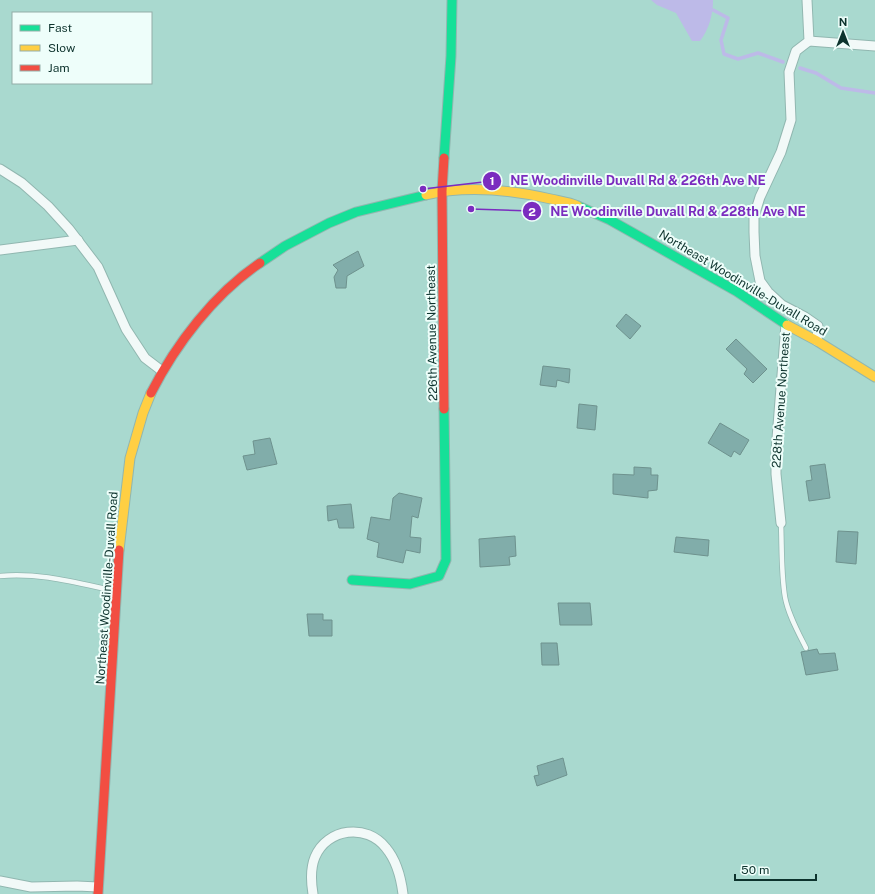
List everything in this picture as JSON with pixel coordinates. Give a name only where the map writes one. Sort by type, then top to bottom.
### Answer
[{"type":"main road","name":"226th Avenue Northeast","points":[[352,580],[410,584],[439,576],[446,560],[442,190],[451,56],[452,0]]},
{"type":"main road","name":"Northeast Woodinville-Duvall Road","points":[[98,891],[120,540],[130,458],[142,413],[162,371],[186,336],[214,303],[247,272],[285,246],[329,223],[356,212],[442,190],[502,191],[573,204],[610,220],[671,253],[736,291],[786,324],[817,341],[875,377]]},
{"type":"street","points":[[807,0],[809,40]]},
{"type":"street","points":[[817,341],[818,326],[782,304],[768,292],[760,281],[755,256],[754,216],[760,197],[781,152],[790,120],[789,72],[796,51],[809,40],[875,46]]},
{"type":"street","points":[[0,169],[22,183],[43,201],[78,240],[98,267],[126,329],[145,358],[162,371]]},
{"type":"street","points":[[0,250],[78,240]]},
{"type":"street","name":"228th Avenue Northeast","points":[[781,523],[776,474],[776,451],[786,324]]},
{"type":"street","points":[[313,894],[311,880],[312,866],[315,856],[321,847],[336,835],[350,832],[363,832],[372,836],[386,848],[395,862],[403,894]]},
{"type":"street","points":[[0,881],[31,888],[77,886],[98,891]]},
{"type":"lane","points":[[781,523],[785,598],[791,616],[806,648]]},
{"type":"lane","points":[[0,576],[10,574],[42,576],[117,591]]},
{"type":"water","points":[[651,0],[713,0],[710,22],[700,41],[692,41],[676,13],[657,5]]},
{"type":"building","points":[[358,251],[364,266],[347,276],[346,288],[336,288],[334,277],[338,270],[333,265]]},
{"type":"building","points":[[626,314],[641,326],[630,339],[616,326]]},
{"type":"building","points":[[736,339],[767,369],[753,383],[744,374],[747,369],[726,349]]},
{"type":"building","points":[[543,366],[570,369],[569,383],[557,380],[556,387],[540,385]]},
{"type":"building","points":[[579,404],[597,406],[595,430],[577,428]]},
{"type":"building","points":[[720,423],[749,440],[740,455],[734,451],[731,457],[708,443]]},
{"type":"building","points":[[270,438],[277,464],[247,470],[243,456],[255,454],[253,441]]},
{"type":"building","points":[[825,464],[830,498],[809,501],[806,481],[812,480],[810,466]]},
{"type":"building","points":[[634,467],[651,468],[651,475],[658,475],[657,490],[648,491],[648,498],[613,494],[613,474],[634,475]]},
{"type":"building","points":[[399,493],[422,498],[418,518],[412,516],[410,537],[421,538],[420,553],[406,550],[403,563],[377,557],[379,543],[367,539],[371,517],[390,520],[393,498]]},
{"type":"building","points":[[351,504],[354,528],[339,528],[337,519],[328,521],[327,506]]},
{"type":"building","points":[[838,531],[858,532],[856,564],[836,562]]},
{"type":"building","points":[[515,536],[516,556],[509,557],[510,565],[480,567],[479,539]]},
{"type":"building","points":[[676,537],[709,540],[708,556],[674,552]]},
{"type":"building","points":[[558,603],[590,603],[592,625],[560,625]]},
{"type":"building","points":[[307,614],[323,614],[323,620],[332,620],[332,636],[309,636]]},
{"type":"building","points":[[541,643],[557,643],[559,665],[542,665]]},
{"type":"building","points":[[817,649],[819,654],[835,653],[838,670],[806,675],[801,652]]},
{"type":"building","points":[[563,758],[567,775],[537,786],[534,776],[539,775],[537,766]]},
{"type":"waterway","points":[[713,10],[728,18],[721,40],[724,54],[738,59],[758,53],[783,62]]},
{"type":"waterway","points":[[800,68],[816,73],[841,88],[875,93]]},
{"type":"traffic: fast","points":[[444,158],[451,56],[452,0]]},
{"type":"traffic: fast","points":[[260,263],[285,246],[329,223],[356,212],[426,195]]},
{"type":"traffic: fast","points":[[578,206],[610,220],[736,291],[787,325]]},
{"type":"traffic: fast","points":[[352,580],[410,584],[439,576],[446,560],[444,409]]},
{"type":"traffic: slow","points":[[426,195],[473,189],[505,191],[536,196],[578,206]]},
{"type":"traffic: slow","points":[[787,325],[817,341],[875,377]]},
{"type":"traffic: slow","points":[[119,550],[130,458],[143,413],[151,393]]},
{"type":"traffic: jam","points":[[444,158],[442,191],[444,409]]},
{"type":"traffic: jam","points":[[151,393],[172,356],[198,321],[243,275],[260,263]]},
{"type":"traffic: jam","points":[[98,894],[119,550]]},
{"type":"place","name":"NE Woodinville Duvall Rd & 226th Ave NE","points":[[423,189]]},
{"type":"place","name":"NE Woodinville Duvall Rd & 228th Ave NE","points":[[471,209]]}]
